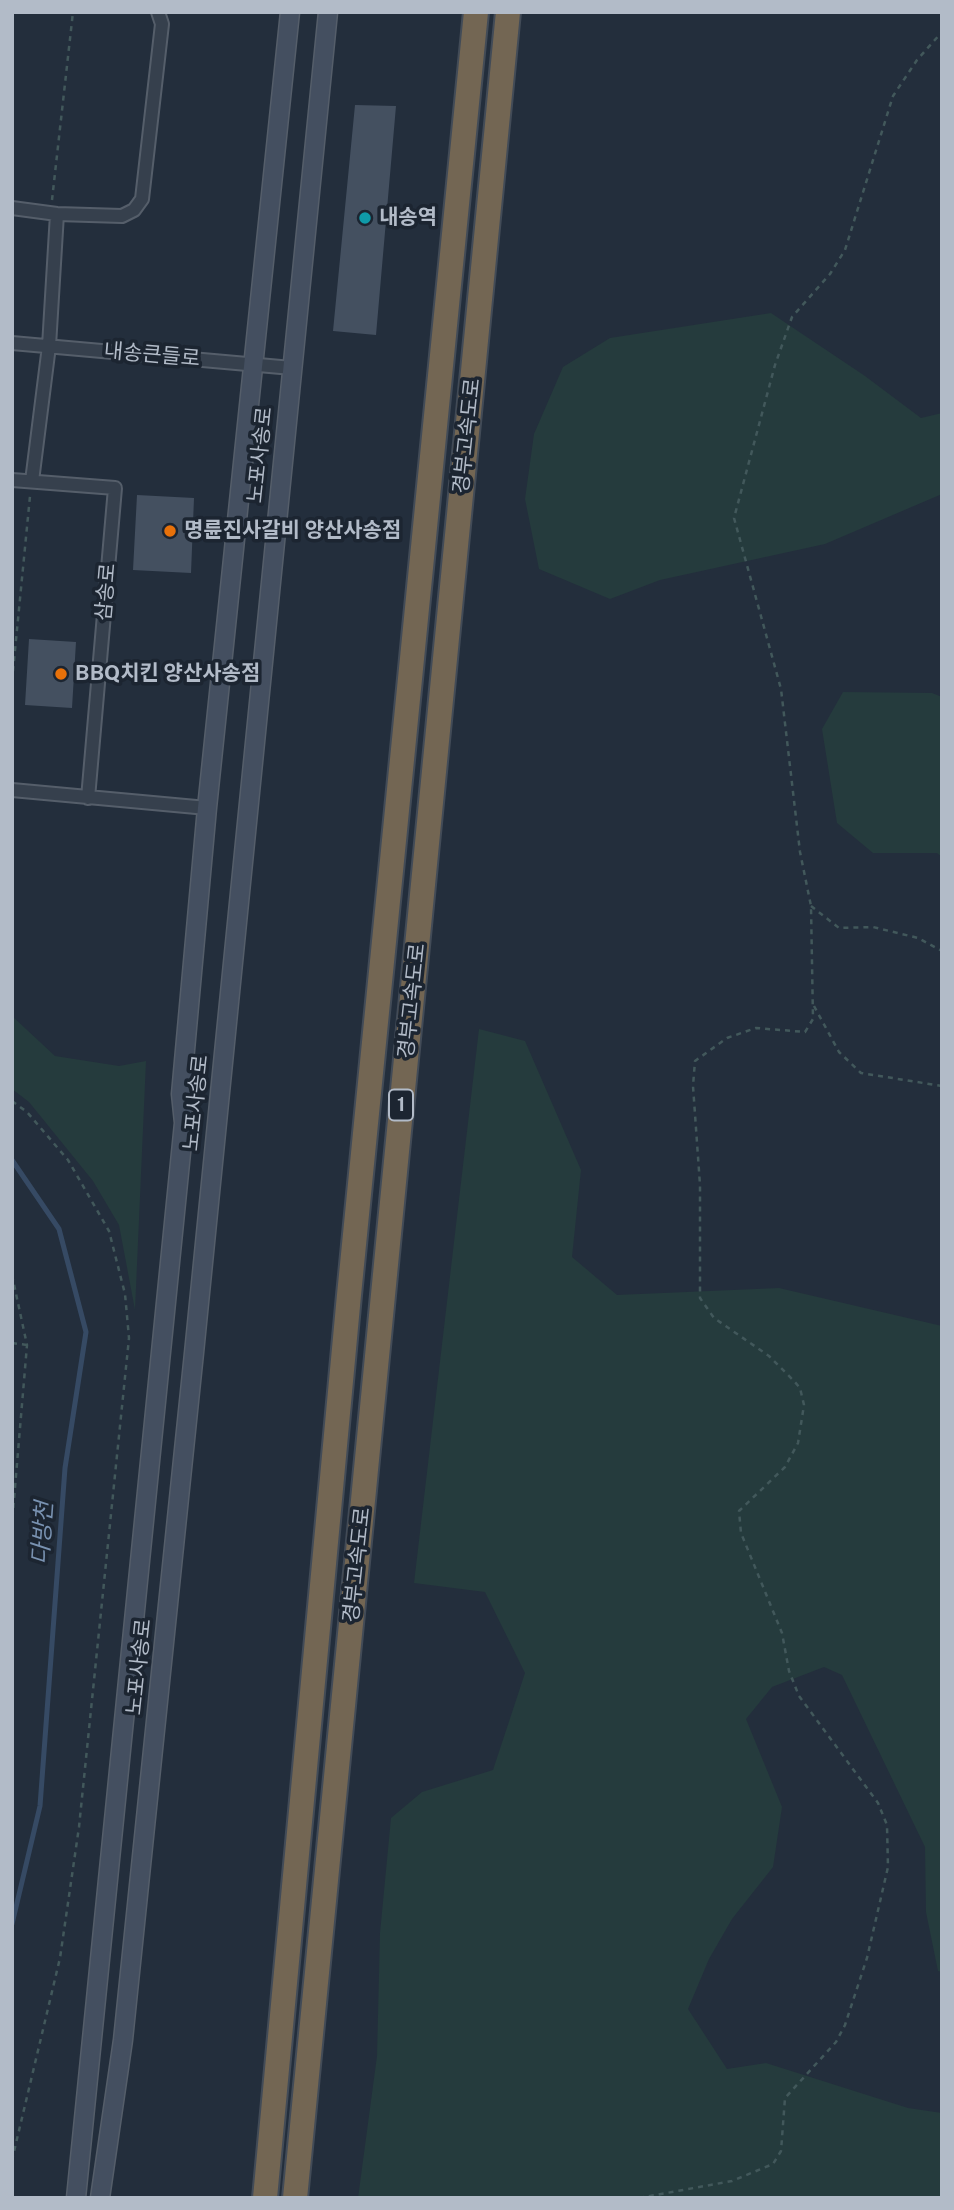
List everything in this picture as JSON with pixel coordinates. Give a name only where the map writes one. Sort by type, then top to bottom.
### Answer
[{"type":"highway","name":"경부고속도로","points":[[265,2198],[348,1295],[476,12]]},
{"type":"highway","name":"경부고속도로","points":[[295,2198],[508,12]]},
{"type":"highway","points":[[259,2198],[272,2130]]},
{"type":"main road","name":"노포사송로","points":[[76,2198],[184,1123],[181,1094],[207,808],[290,12]]},
{"type":"main road","name":"노포사송로","points":[[100,2198],[128,1985],[328,12]]},
{"type":"street","points":[[12,208],[54,214],[122,216],[134,210],[142,199],[162,24],[158,12]]},
{"type":"street","points":[[32,481],[49,346],[54,214]]},
{"type":"street","name":"내송큰들로","points":[[12,343],[292,368]]},
{"type":"street","name":"삼송로","points":[[12,480],[115,488],[88,798]]},
{"type":"street","points":[[12,790],[207,808]]},
{"type":"path","points":[[54,214],[72,12]]},
{"type":"path","points":[[639,2198],[732,2181],[773,2164],[781,2151],[785,2098],[836,2042],[845,2025],[867,1958],[888,1867],[887,1825],[878,1803],[799,1696],[789,1671],[782,1633],[738,1518],[739,1511],[785,1467],[798,1443],[804,1405],[800,1388],[769,1356],[714,1318],[700,1298],[695,1061],[727,1038],[756,1027],[805,1032],[813,1019],[811,906],[800,852],[782,689],[734,518],[775,365],[792,317],[831,274],[845,250],[892,96],[917,60],[942,32]]},
{"type":"path","points":[[12,681],[32,481]]},
{"type":"path","points":[[811,906],[839,928],[873,927],[918,938],[942,951]]},
{"type":"path","points":[[814,1006],[839,1052],[861,1073],[942,1086]]},
{"type":"path","points":[[12,1101],[27,1112],[68,1160],[109,1231],[125,1294],[129,1338],[77,1840],[60,1958],[12,2160]]},
{"type":"path","points":[[12,1275],[27,1345],[12,1523]]},
{"type":"path","points":[[12,1343],[27,1345]]},
{"type":"green space","points":[[771,313],[865,376],[921,418],[942,413],[942,494],[825,544],[660,580],[610,599],[539,569],[525,499],[534,434],[563,367],[610,338]]},
{"type":"green space","points":[[843,692],[932,693],[942,697],[942,857],[937,853],[873,853],[837,823],[822,729]]},
{"type":"green space","points":[[12,1016],[55,1056],[119,1066],[146,1061],[135,1310],[119,1225],[93,1181],[29,1102],[12,1089]]},
{"type":"green space","points":[[479,1029],[525,1041],[581,1170],[572,1257],[617,1295],[779,1288],[942,1326],[942,1972],[938,1971],[926,1912],[925,1847],[842,1675],[824,1667],[772,1687],[746,1719],[782,1807],[773,1867],[732,1919],[709,1959],[688,2009],[727,2069],[766,2063],[908,2108],[942,2113],[942,2198],[358,2198],[377,2056],[380,1933],[391,1818],[422,1792],[493,1770],[525,1673],[485,1592],[414,1583]]},
{"type":"building","name":"내송역","points":[[355,105],[396,106],[376,335],[333,331]]},
{"type":"building","points":[[137,495],[194,498],[191,573],[133,570]]},
{"type":"building","points":[[29,639],[76,642],[72,708],[25,705]]},
{"type":"waterway","name":"다방천","points":[[12,1160],[59,1229],[86,1332],[65,1468],[40,1806],[12,1924]]},
{"type":"place","name":"내송역","points":[[365,218]]},
{"type":"place","name":"명륜진사갈비 양산사송점","points":[[170,531]]},
{"type":"place","name":"BBQ치킨 양산사송점","points":[[61,674]]}]
